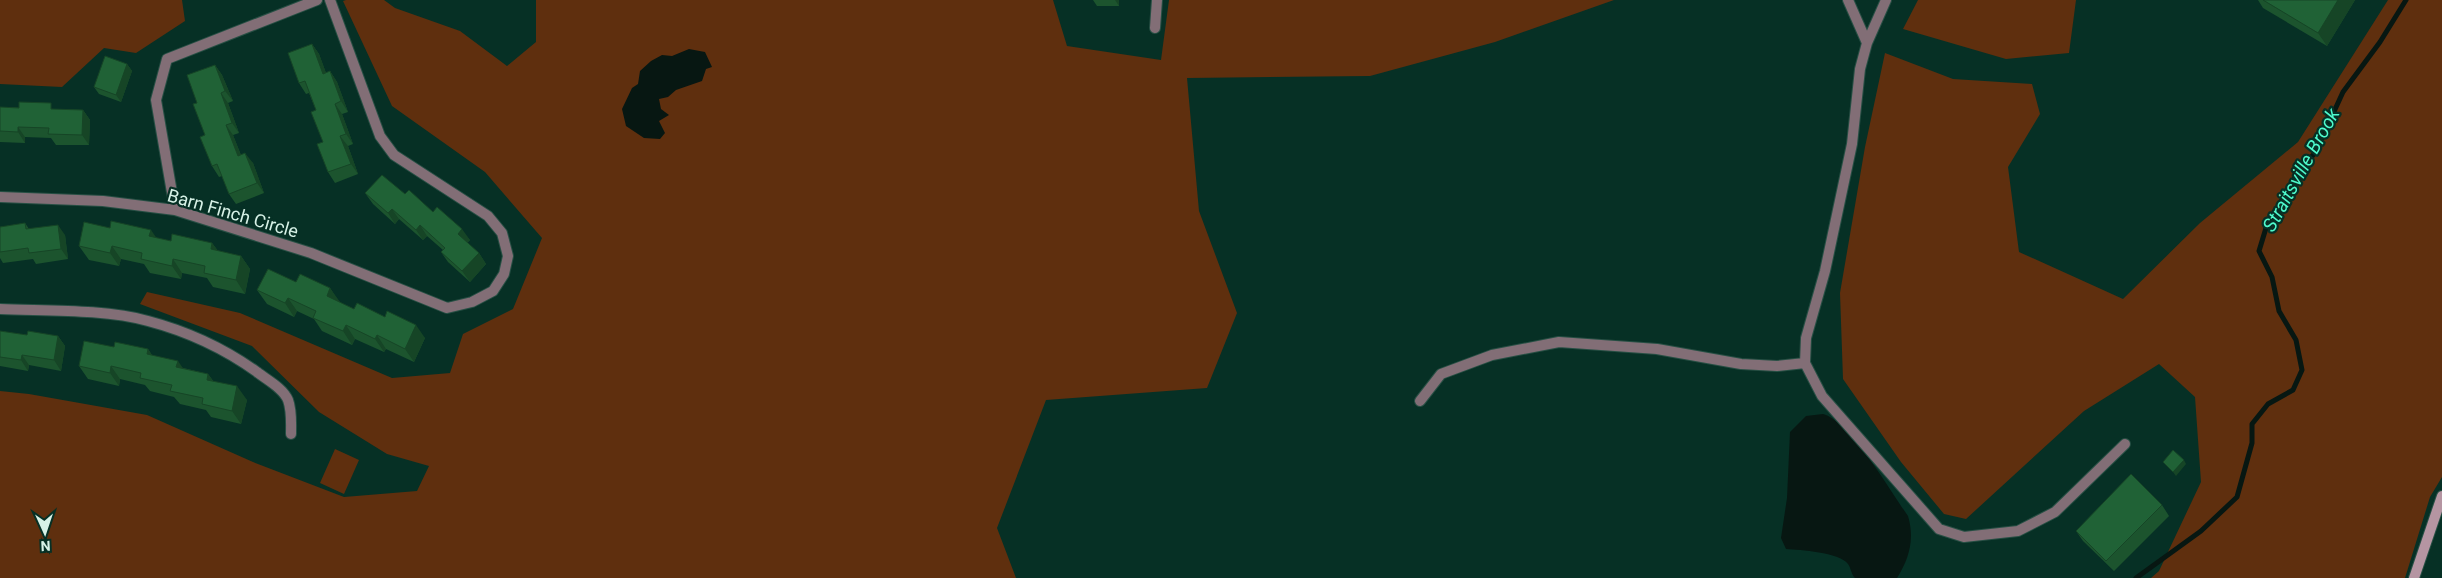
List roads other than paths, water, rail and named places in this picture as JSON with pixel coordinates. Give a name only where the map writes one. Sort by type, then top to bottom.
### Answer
[{"type":"street","points":[[175,210],[156,100],[167,59],[317,0]]},
{"type":"street","name":"Barn Finch Circle","points":[[0,197],[103,201],[175,210],[311,253],[447,308],[472,302],[493,291],[504,274],[508,256],[502,233],[488,216],[394,154],[380,136],[330,0]]},
{"type":"street","points":[[1155,28],[1157,0]]},
{"type":"street","points":[[1848,0],[1867,44]]},
{"type":"street","points":[[1886,0],[1867,44],[1860,69],[1852,144],[1825,271],[1806,338],[1805,363],[1822,396],[1939,530],[1964,537],[2018,531],[2055,512],[2126,444]]},
{"type":"street","points":[[0,309],[111,315],[147,320],[192,336],[238,360],[276,386],[287,398],[291,411],[291,434]]},
{"type":"street","points":[[1420,401],[1442,374],[1492,355],[1559,342],[1657,349],[1741,364],[1777,366],[1805,363]]},
{"type":"street","points":[[2414,578],[2441,499]]},
{"type":"waterway","name":"Straitsville Brook","points":[[2136,578],[2201,531],[2237,497],[2252,443],[2252,424],[2268,404],[2293,390],[2302,370],[2296,340],[2279,311],[2272,277],[2259,251],[2266,228],[2300,169],[2315,153],[2343,92],[2380,42],[2406,0]]}]
